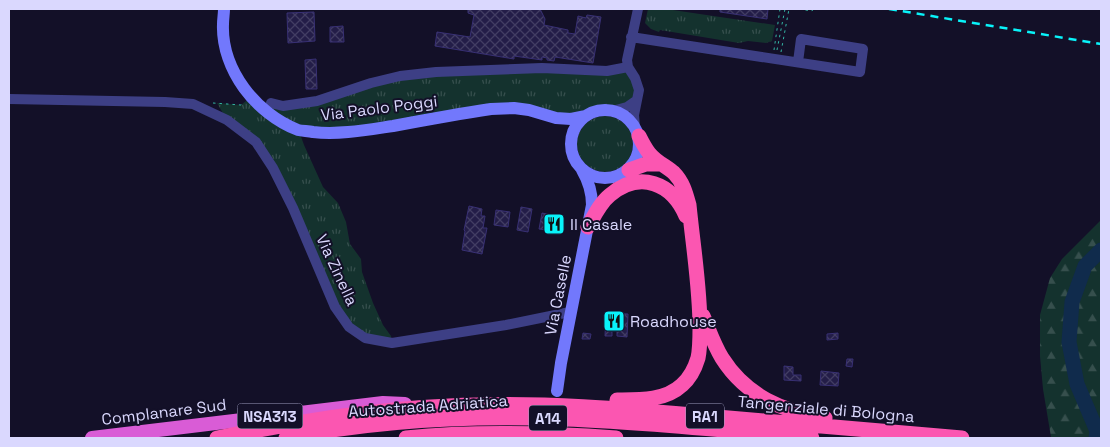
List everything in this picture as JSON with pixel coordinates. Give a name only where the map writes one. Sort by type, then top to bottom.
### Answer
[{"type":"highway","points":[[530,405],[554,398],[631,400],[661,397],[675,390],[688,378],[698,358],[700,307],[692,234],[685,192],[681,182],[674,173],[650,153],[637,132]]},
{"type":"highway","points":[[629,170],[646,164],[661,164]]},
{"type":"highway","points":[[588,227],[604,201],[611,195],[634,183],[647,182],[662,186],[674,196],[680,204],[692,234]]},
{"type":"highway","points":[[700,307],[723,359],[749,389],[771,403],[792,410],[813,416],[858,422],[880,431]]},
{"type":"highway","name":"Complanare Sud","points":[[92,438],[383,403],[448,406]]},
{"type":"highway","name":"Tangenziale di Bologna","points":[[448,406],[530,405],[604,408],[962,438]]},
{"type":"highway","name":"RA1","points":[[217,438],[344,416],[448,406]]},
{"type":"highway","name":"Autostrada Adriatica","points":[[286,438],[338,429],[391,423],[480,418],[566,419],[640,423],[812,438]]},
{"type":"highway","name":"Autostrada Adriatica","points":[[406,438],[493,434],[616,438]]},
{"type":"main road","name":"Via Paolo Poggi","points":[[224,9],[222,22],[224,45],[232,69],[240,83],[250,96],[268,112],[299,130],[324,133],[344,132],[503,108],[529,110],[556,118]]},
{"type":"main road","points":[[571,145],[574,128],[586,116],[602,110],[612,110],[626,116],[637,132],[640,147],[636,160],[629,170]]},
{"type":"main road","points":[[556,118],[571,119],[586,116]]},
{"type":"main road","name":"Via Caselle","points":[[556,118],[564,129],[571,145],[572,155],[589,183],[592,195],[592,205],[570,312],[557,391]]},
{"type":"main road","points":[[582,170],[591,176],[601,179],[613,178]]},
{"type":"main road","name":"Via Caselle","points":[[592,205],[602,187],[613,178],[629,170]]},
{"type":"street","points":[[637,132],[634,116],[640,90],[628,67],[627,60],[638,9]]},
{"type":"street","points":[[631,37],[860,72],[863,49],[801,39],[798,62]]},
{"type":"street","points":[[271,103],[283,106],[317,101],[371,83],[400,76],[436,72],[542,68],[607,71],[628,67]]},
{"type":"street","name":"Via Zinella","points":[[9,99],[193,104],[227,120],[256,142],[274,168],[335,307],[350,327],[365,338],[392,343],[478,330],[570,312]]},
{"type":"street","points":[[612,110],[628,107],[637,100]]},
{"type":"path","points":[[774,51],[780,9]]},
{"type":"path","points":[[785,9],[777,52],[781,52],[789,9]]},
{"type":"path","points":[[799,9],[812,11],[813,9]]},
{"type":"path","points":[[193,104],[241,105],[246,101]]},
{"type":"green space","points":[[648,9],[666,9],[775,25],[772,41],[766,43],[748,41],[739,43],[660,30],[659,32],[651,29],[645,23]]},
{"type":"green space","points":[[628,67],[639,96],[612,111],[602,110],[586,116],[529,110],[372,129],[299,131],[323,187],[338,203],[346,222],[350,244],[361,259],[362,272],[373,303],[383,325],[391,336],[392,343],[349,327],[256,142],[227,120],[217,103],[241,105],[246,101],[283,106],[400,76]]},
{"type":"green space","points":[[605,116],[616,118],[625,124],[631,133],[633,144],[631,155],[625,164],[616,170],[605,172],[594,170],[585,164],[579,155],[577,144],[579,133],[585,124],[594,118]]},
{"type":"green space","points":[[1101,220],[1101,438],[1051,437],[1040,356],[1040,315],[1050,278],[1062,259]]},
{"type":"building","points":[[468,9],[540,9],[545,19],[544,25],[568,30],[568,33],[575,34],[578,16],[586,18],[587,15],[601,17],[593,63],[555,57],[554,61],[542,57],[542,60],[514,56],[514,59],[435,46],[437,32],[470,37],[474,15],[468,13]]},
{"type":"building","points":[[720,9],[768,9],[767,19],[720,12]]},
{"type":"building","points":[[314,12],[315,41],[288,43],[287,13]]},
{"type":"building","points":[[343,26],[344,42],[330,42],[330,27]]},
{"type":"building","points":[[316,59],[317,89],[306,89],[305,60]]},
{"type":"building","points":[[469,206],[482,209],[481,216],[485,216],[483,228],[487,228],[482,254],[462,250]]},
{"type":"building","points":[[521,207],[532,209],[528,232],[517,230]]},
{"type":"building","points":[[496,210],[510,212],[508,227],[494,225]]},
{"type":"building","points":[[542,213],[563,217],[561,232],[539,229]]},
{"type":"building","points":[[606,313],[628,314],[627,337],[617,336],[617,331],[612,331],[612,336],[605,336]]},
{"type":"building","points":[[583,333],[591,334],[590,339],[582,339]]},
{"type":"building","points":[[838,333],[838,339],[827,340],[827,334]]},
{"type":"building","points":[[847,359],[853,359],[852,367],[846,366]]},
{"type":"building","points":[[784,366],[793,367],[793,375],[801,375],[801,381],[784,380]]},
{"type":"building","points":[[821,371],[839,373],[838,386],[820,385]]},
{"type":"waterway","points":[[1096,438],[1097,431],[1077,384],[1069,342],[1072,302],[1085,266],[1101,250]]},
{"type":"railway","points":[[889,9],[1101,44]]},
{"type":"place","name":"Il Casale","points":[[554,224]]},
{"type":"place","name":"Roadhouse","points":[[614,321]]}]
